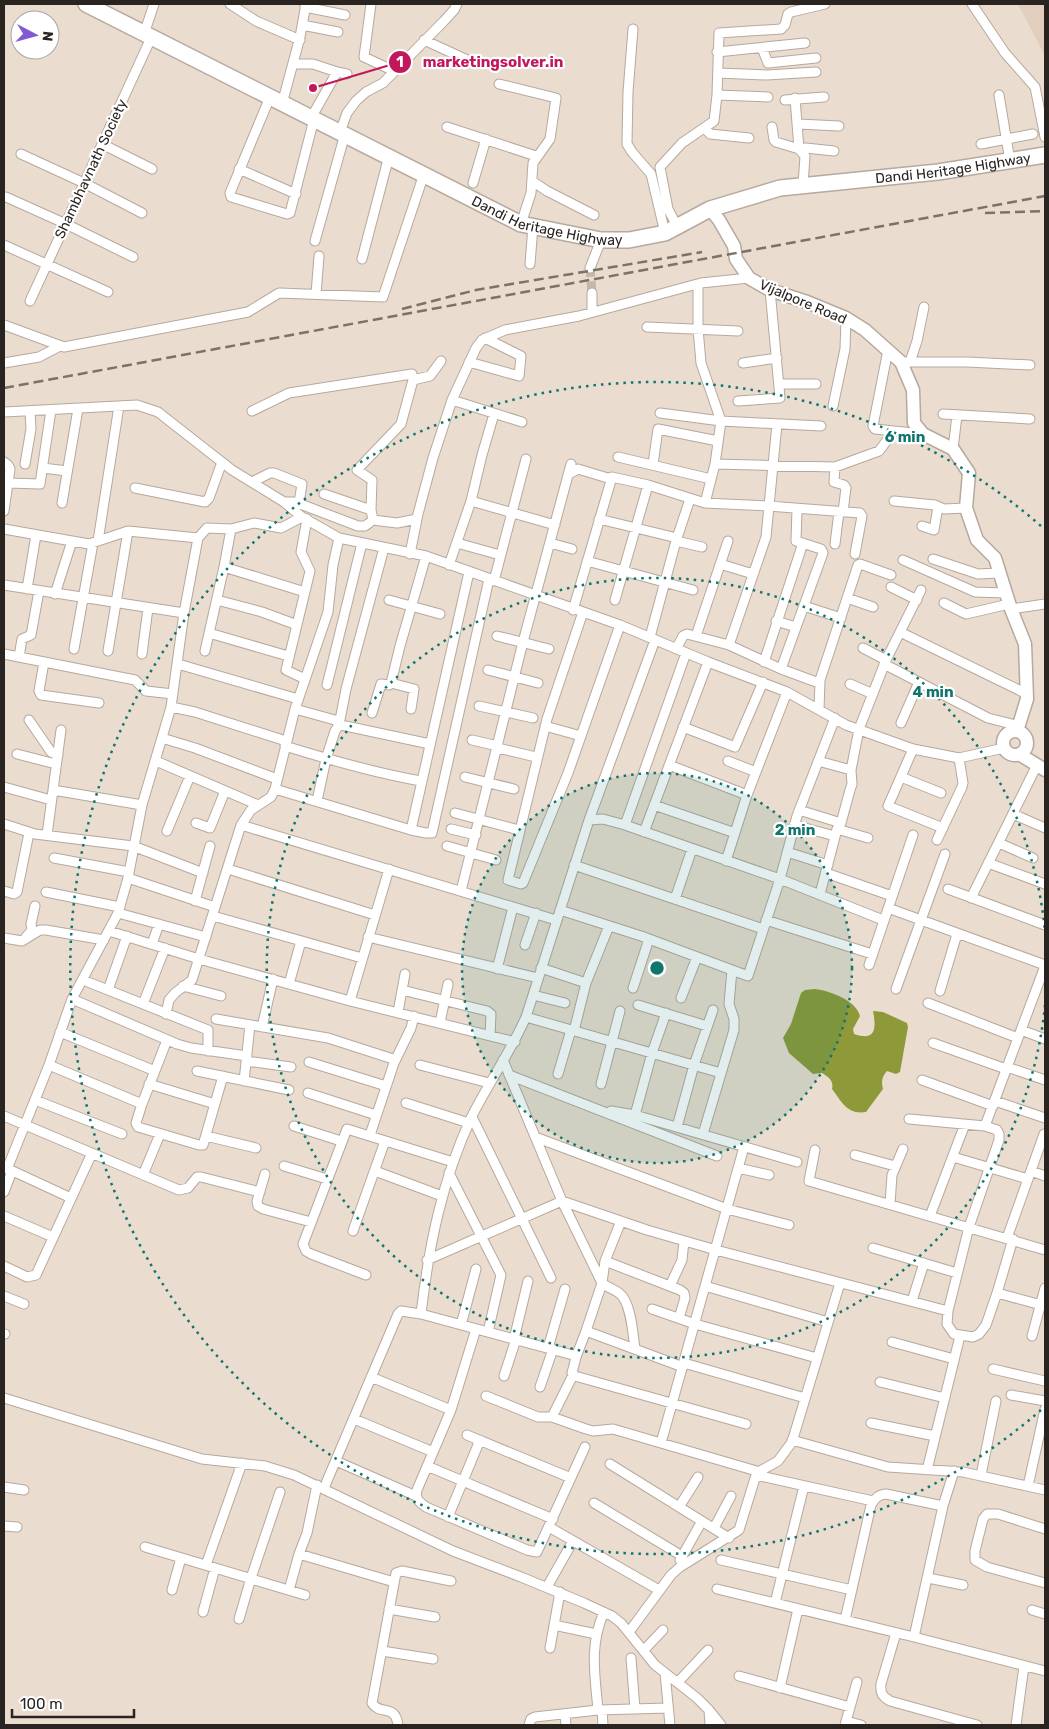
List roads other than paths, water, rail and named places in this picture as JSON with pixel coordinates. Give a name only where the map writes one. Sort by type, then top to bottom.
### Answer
[{"type":"highway","name":"Dandi Heritage Highway","points":[[86,4],[527,225],[601,240],[630,240],[672,230],[710,208],[780,188],[938,172],[1045,155]]},
{"type":"main road","name":"Vijalpore Road","points":[[710,208],[734,246],[736,259],[749,278],[770,290],[807,302],[846,318],[865,330],[905,362],[913,390],[914,423],[922,434]]},
{"type":"main road","points":[[922,434],[953,449],[969,473],[966,508],[977,540],[995,558],[1025,644],[1027,699],[1018,729],[1007,734],[1003,740],[1004,748],[1012,755],[1022,752],[1042,765]]},
{"type":"main road","points":[[1018,729],[1026,738],[1022,752]]},
{"type":"street","name":"Shambhavnath Society","points":[[30,301],[102,144],[148,36],[154,4]]},
{"type":"street","points":[[230,4],[256,21],[300,40]]},
{"type":"street","points":[[371,4],[364,57],[394,71]]},
{"type":"street","points":[[315,241],[347,113],[366,92],[383,83],[454,10],[457,4]]},
{"type":"street","points":[[672,230],[660,167],[682,143],[715,119],[718,36],[721,32],[781,29],[785,25],[788,14],[791,12],[825,4]]},
{"type":"street","points":[[972,4],[1005,53],[1035,87],[1045,137]]},
{"type":"street","points":[[337,72],[313,119],[290,213],[231,197],[230,193],[239,168],[276,100],[293,64],[300,40],[305,5],[345,15]]},
{"type":"street","points":[[302,25],[338,32]]},
{"type":"street","points":[[633,29],[628,92],[627,144],[650,174],[672,230]]},
{"type":"street","points":[[424,40],[474,63]]},
{"type":"street","points":[[717,52],[805,43]]},
{"type":"street","points":[[762,48],[768,63],[816,58]]},
{"type":"street","points":[[293,64],[313,64],[347,74]]},
{"type":"street","points":[[718,73],[767,75],[816,72]]},
{"type":"street","points":[[499,84],[556,98],[550,139],[536,156],[533,163],[527,225],[530,264]]},
{"type":"street","points":[[717,95],[768,97]]},
{"type":"street","points":[[999,95],[1010,161]]},
{"type":"street","points":[[785,100],[824,97]]},
{"type":"street","points":[[795,98],[799,149],[805,156],[803,185]]},
{"type":"street","points":[[798,124],[839,126]]},
{"type":"street","points":[[448,127],[536,156]]},
{"type":"street","points":[[772,127],[774,141],[799,149],[834,151]]},
{"type":"street","points":[[705,128],[710,134],[749,138]]},
{"type":"street","points":[[981,144],[1033,134]]},
{"type":"street","points":[[472,183],[486,140]]},
{"type":"street","points":[[102,144],[152,169]]},
{"type":"street","points":[[21,154],[142,212]]},
{"type":"street","points":[[362,259],[389,156]]},
{"type":"street","points":[[239,168],[296,194]]},
{"type":"street","points":[[4,325],[60,346],[69,346],[248,312],[278,293],[383,297],[424,174]]},
{"type":"street","points":[[532,181],[594,216]]},
{"type":"street","points":[[6,198],[66,224],[133,257]]},
{"type":"street","points":[[590,268],[601,240]]},
{"type":"street","points":[[4,245],[108,292]]},
{"type":"street","points":[[316,294],[319,256]]},
{"type":"street","points":[[410,554],[433,458],[452,400],[468,362],[479,342],[505,330],[592,312],[698,284],[749,278]]},
{"type":"street","points":[[698,284],[698,329],[701,363],[721,421],[705,503]]},
{"type":"street","points":[[738,401],[780,398],[770,290]]},
{"type":"street","points":[[592,293],[592,312]]},
{"type":"street","points":[[905,362],[918,341],[924,307]]},
{"type":"street","points":[[834,406],[845,349],[846,318]]},
{"type":"street","points":[[647,327],[738,331]]},
{"type":"street","points":[[468,362],[519,376],[521,356],[485,338]]},
{"type":"street","points":[[4,363],[39,357],[60,346]]},
{"type":"street","points":[[888,350],[873,426],[875,429],[922,434]]},
{"type":"street","points":[[743,363],[777,358]]},
{"type":"street","points":[[413,380],[430,376],[441,361]]},
{"type":"street","points":[[905,362],[1030,365]]},
{"type":"street","points":[[252,412],[289,393],[412,374],[413,380],[401,424],[357,470],[372,480],[371,510],[373,520]]},
{"type":"street","points":[[780,384],[816,384]]},
{"type":"street","points":[[452,400],[522,422]]},
{"type":"street","points":[[4,412],[137,405],[158,412],[222,462],[284,502],[304,518],[339,538],[426,556],[573,610],[620,625],[708,662],[788,692],[819,710],[859,729],[913,748],[958,758],[1004,748]]},
{"type":"street","points":[[74,649],[96,542],[119,406]]},
{"type":"street","points":[[62,503],[78,409]]},
{"type":"street","points":[[8,483],[38,485],[41,482],[51,410]]},
{"type":"street","points":[[25,464],[30,432],[30,411]]},
{"type":"street","points":[[660,413],[721,421],[821,426]]},
{"type":"street","points":[[449,565],[471,501],[494,414]]},
{"type":"street","points":[[943,414],[1030,419]]},
{"type":"street","points":[[953,449],[957,415]]},
{"type":"street","points":[[729,646],[766,537],[774,466],[776,424]]},
{"type":"street","points":[[653,464],[658,430],[718,441]]},
{"type":"street","points":[[714,464],[835,467],[879,451],[894,431]]},
{"type":"street","points":[[618,457],[711,479]]},
{"type":"street","points":[[274,789],[411,830],[432,833],[491,580],[500,555],[526,459]]},
{"type":"street","points":[[4,462],[10,466],[4,511]]},
{"type":"street","points":[[135,488],[205,502],[209,498],[222,462]]},
{"type":"street","points":[[462,891],[523,642],[571,464]]},
{"type":"street","points":[[835,467],[834,482],[846,488],[835,544]]},
{"type":"street","points":[[43,468],[67,471]]},
{"type":"street","points":[[569,474],[578,469],[611,479],[615,477],[648,485],[705,503],[861,514],[855,554]]},
{"type":"street","points":[[252,482],[270,473],[274,473],[302,484],[299,503]]},
{"type":"street","points":[[573,610],[611,479]]},
{"type":"street","points":[[615,600],[648,485]]},
{"type":"street","points":[[324,494],[371,510]]},
{"type":"street","points":[[421,1314],[427,1260],[449,1173],[471,1120],[490,1083],[515,1042],[526,1017],[588,820],[652,638],[677,539],[690,499]]},
{"type":"street","points":[[284,502],[292,501],[299,503],[358,526],[365,526],[373,520],[397,523],[417,519]]},
{"type":"street","points":[[471,501],[555,526]]},
{"type":"street","points":[[894,501],[944,509],[966,508]]},
{"type":"street","points":[[922,526],[934,530],[938,507]]},
{"type":"street","points":[[781,669],[823,550],[798,542],[796,539],[797,508]]},
{"type":"street","points":[[4,1192],[8,1169],[49,1065],[72,999],[119,910],[142,805],[171,707],[184,613],[198,538],[208,528],[230,529],[254,523],[281,528],[304,518]]},
{"type":"street","points":[[304,518],[301,550],[310,571],[286,670],[305,678]]},
{"type":"street","points":[[600,518],[702,547]]},
{"type":"street","points":[[4,529],[72,541],[96,542],[128,531],[198,538]]},
{"type":"street","points":[[205,651],[224,567],[230,529]]},
{"type":"street","points":[[108,651],[128,531]]},
{"type":"street","points":[[27,589],[36,535]]},
{"type":"street","points":[[166,1014],[169,1000],[192,980],[241,825],[251,810],[271,797],[274,789],[298,699],[328,612],[339,538]]},
{"type":"street","points":[[55,594],[72,541]]},
{"type":"street","points":[[696,636],[728,541]]},
{"type":"street","points":[[327,685],[362,543]]},
{"type":"street","points":[[457,543],[500,555]]},
{"type":"street","points":[[550,543],[572,549]]},
{"type":"street","points":[[764,662],[803,543]]},
{"type":"street","points":[[317,801],[326,759],[335,731],[340,724],[346,689],[384,548]]},
{"type":"street","points":[[391,683],[426,556]]},
{"type":"street","points":[[933,559],[978,574],[1000,573]]},
{"type":"street","points":[[903,560],[975,592],[1009,602],[1045,604]]},
{"type":"street","points":[[587,561],[693,590]]},
{"type":"street","points":[[720,564],[753,574]]},
{"type":"street","points":[[819,710],[819,683],[859,564],[891,575]]},
{"type":"street","points":[[224,567],[305,592]]},
{"type":"street","points":[[411,830],[469,572]]},
{"type":"street","points":[[4,586],[184,613]]},
{"type":"street","points":[[892,587],[917,600]]},
{"type":"street","points":[[820,894],[837,829],[852,784],[851,770],[859,729],[885,662],[921,590]]},
{"type":"street","points":[[19,657],[22,639],[31,635],[39,591]]},
{"type":"street","points":[[847,598],[873,607]]},
{"type":"street","points":[[217,600],[262,612],[297,625]]},
{"type":"street","points":[[390,600],[440,614]]},
{"type":"street","points":[[944,603],[966,614],[1009,602]]},
{"type":"street","points":[[804,606],[840,618]]},
{"type":"street","points":[[142,654],[148,608]]},
{"type":"street","points":[[583,612],[545,726],[507,878],[522,884],[568,773],[620,625]]},
{"type":"street","points":[[776,621],[796,627]]},
{"type":"street","points":[[900,632],[1026,694]]},
{"type":"street","points":[[209,633],[288,656]]},
{"type":"street","points":[[676,649],[684,634],[696,636],[729,646],[781,669],[819,683]]},
{"type":"street","points":[[498,636],[549,648]]},
{"type":"street","points":[[863,648],[919,682],[988,718],[1018,729]]},
{"type":"street","points":[[625,825],[686,653]]},
{"type":"street","points":[[4,654],[135,680],[146,690],[173,694]]},
{"type":"street","points":[[44,662],[41,695],[99,703]]},
{"type":"street","points":[[644,832],[708,662]]},
{"type":"street","points":[[178,664],[298,699]]},
{"type":"street","points":[[488,670],[538,683]]},
{"type":"street","points":[[683,727],[735,747],[763,682]]},
{"type":"street","points":[[901,723],[919,682]]},
{"type":"street","points":[[372,713],[381,684],[389,685],[391,683],[414,690],[411,709]]},
{"type":"street","points":[[850,684],[873,694]]},
{"type":"street","points":[[726,861],[747,795],[788,692]]},
{"type":"street","points":[[479,706],[533,718]]},
{"type":"street","points":[[171,707],[195,712],[326,759],[393,776],[422,781]]},
{"type":"street","points":[[295,709],[335,720],[340,724],[430,744]]},
{"type":"street","points":[[560,910],[649,938],[748,976],[780,879],[799,810],[835,718]]},
{"type":"street","points":[[29,720],[57,759]]},
{"type":"street","points":[[545,726],[581,736]]},
{"type":"street","points":[[47,835],[61,730]]},
{"type":"street","points":[[162,738],[277,779]]},
{"type":"street","points":[[472,740],[536,758]]},
{"type":"street","points":[[913,748],[888,806],[943,828]]},
{"type":"street","points":[[17,754],[57,759]]},
{"type":"street","points":[[937,840],[962,787],[958,758]]},
{"type":"street","points":[[156,761],[258,805]]},
{"type":"street","points":[[728,761],[756,772]]},
{"type":"street","points":[[818,761],[851,770]]},
{"type":"street","points":[[669,765],[747,795]]},
{"type":"street","points":[[971,898],[1013,814],[1042,765]]},
{"type":"street","points":[[167,831],[190,776]]},
{"type":"street","points":[[465,777],[514,789]]},
{"type":"street","points":[[900,777],[941,793]]},
{"type":"street","points":[[4,787],[51,800]]},
{"type":"street","points":[[53,790],[142,805]]},
{"type":"street","points":[[196,823],[210,828],[225,791]]},
{"type":"street","points":[[654,805],[736,833]]},
{"type":"street","points":[[799,810],[837,829],[868,838]]},
{"type":"street","points":[[455,814],[519,830]]},
{"type":"street","points":[[1013,814],[1045,828]]},
{"type":"street","points":[[588,820],[603,819],[625,825],[780,879],[883,920]]},
{"type":"street","points":[[4,824],[30,833],[133,846],[203,873]]},
{"type":"street","points":[[241,825],[556,920]]},
{"type":"street","points":[[794,825],[837,829]]},
{"type":"street","points":[[451,829],[476,835]]},
{"type":"street","points":[[4,891],[14,894],[17,892],[30,833]]},
{"type":"street","points":[[868,965],[913,835]]},
{"type":"street","points":[[999,843],[1033,858]]},
{"type":"street","points":[[195,900],[210,846]]},
{"type":"street","points":[[447,846],[496,860]]},
{"type":"street","points":[[675,899],[692,849]]},
{"type":"street","points":[[787,852],[892,896]]},
{"type":"street","points":[[896,989],[945,854]]},
{"type":"street","points":[[54,858],[128,875],[195,900],[214,911],[301,941],[362,958]]},
{"type":"street","points":[[988,863],[1045,884]]},
{"type":"street","points":[[574,865],[675,899],[872,954]]},
{"type":"street","points":[[228,869],[375,916]]},
{"type":"street","points":[[350,1000],[389,869]]},
{"type":"street","points":[[948,889],[1045,925]]},
{"type":"street","points":[[46,892],[119,910],[159,924],[206,937]]},
{"type":"street","points":[[22,941],[32,930],[31,924],[36,906]]},
{"type":"street","points":[[497,968],[514,906]]},
{"type":"street","points":[[888,908],[1045,966],[985,1126]]},
{"type":"street","points":[[524,945],[536,913]]},
{"type":"street","points":[[152,944],[159,924]]},
{"type":"street","points":[[558,1074],[586,983],[609,926]]},
{"type":"street","points":[[4,938],[22,941],[40,930],[46,930],[104,940]]},
{"type":"street","points":[[109,931],[289,984],[515,1042]]},
{"type":"street","points":[[940,991],[957,934]]},
{"type":"street","points":[[108,990],[127,936]]},
{"type":"street","points":[[368,937],[538,978]]},
{"type":"street","points":[[633,988],[649,938]]},
{"type":"street","points":[[289,984],[301,941]]},
{"type":"street","points":[[143,1004],[165,948]]},
{"type":"street","points":[[681,998],[697,957]]},
{"type":"street","points":[[541,968],[586,983]]},
{"type":"street","points":[[702,1134],[734,1030],[734,1019],[729,1004],[732,970]]},
{"type":"street","points":[[398,1012],[406,974]]},
{"type":"street","points":[[262,1027],[273,979]]},
{"type":"street","points":[[83,980],[208,1030],[208,1051]]},
{"type":"street","points":[[440,1023],[448,984]]},
{"type":"street","points":[[183,986],[221,996]]},
{"type":"street","points":[[402,990],[487,1011],[490,1014],[490,1036]]},
{"type":"street","points":[[1035,994],[1045,998]]},
{"type":"street","points":[[533,995],[566,1003]]},
{"type":"street","points":[[72,999],[167,1040],[191,1048],[291,1067]]},
{"type":"street","points":[[928,1003],[1020,1034],[1045,1040]]},
{"type":"street","points":[[638,1005],[707,1026]]},
{"type":"street","points":[[677,1127],[694,1065],[713,1010]]},
{"type":"street","points":[[601,1084],[620,1011]]},
{"type":"street","points":[[634,1114],[666,1013]]},
{"type":"street","points":[[370,1135],[394,1062],[411,1028],[414,1016]]},
{"type":"street","points":[[526,1017],[721,1073]]},
{"type":"street","points":[[216,1019],[328,1038],[391,1058],[394,1062]]},
{"type":"street","points":[[244,1081],[250,1025]]},
{"type":"street","points":[[60,1032],[154,1071]]},
{"type":"street","points":[[167,1040],[149,1084],[136,1125],[160,1134],[201,1145],[204,1143],[223,1076]]},
{"type":"street","points":[[933,1043],[1045,1080]]},
{"type":"street","points":[[503,1060],[562,1201],[602,1283],[611,1290],[621,1294],[626,1303],[630,1314],[635,1349]]},
{"type":"street","points":[[309,1062],[386,1086]]},
{"type":"street","points":[[49,1065],[142,1104]]},
{"type":"street","points":[[420,1065],[490,1083]]},
{"type":"street","points":[[197,1071],[288,1090]]},
{"type":"street","points":[[509,1075],[716,1156]]},
{"type":"street","points":[[922,1080],[1045,1118]]},
{"type":"street","points":[[149,1084],[215,1104]]},
{"type":"street","points":[[308,1093],[376,1115]]},
{"type":"street","points":[[35,1100],[122,1134]]},
{"type":"street","points":[[406,1103],[471,1120],[551,1278]]},
{"type":"street","points":[[600,1111],[634,1114],[797,1162]]},
{"type":"street","points":[[4,1116],[179,1190],[188,1188],[197,1177],[201,1177],[260,1192]]},
{"type":"street","points":[[909,1120],[985,1126],[997,1130],[999,1134],[999,1140],[969,1227],[948,1311],[947,1324],[954,1334],[960,1336],[973,1337],[983,1330],[997,1293],[1010,1239],[1029,1175],[1044,1134]]},
{"type":"street","points":[[930,1216],[965,1124]]},
{"type":"street","points":[[294,1126],[341,1141]]},
{"type":"street","points":[[366,1275],[306,1251],[303,1244],[347,1129],[453,1162]]},
{"type":"street","points":[[143,1175],[160,1134]]},
{"type":"street","points":[[206,1136],[256,1148]]},
{"type":"street","points":[[535,1137],[727,1209],[789,1224]]},
{"type":"street","points":[[354,1231],[385,1140]]},
{"type":"street","points":[[661,1443],[744,1146]]},
{"type":"street","points":[[890,1204],[890,1190],[895,1166],[903,1149]]},
{"type":"street","points":[[814,1150],[809,1181],[1045,1250]]},
{"type":"street","points":[[4,1266],[28,1277],[36,1275],[92,1153]]},
{"type":"street","points":[[855,1156],[895,1166]]},
{"type":"street","points":[[953,1156],[989,1167],[1029,1175],[1045,1176]]},
{"type":"street","points":[[284,1166],[327,1179]]},
{"type":"street","points":[[738,1168],[770,1175]]},
{"type":"street","points":[[8,1169],[71,1198]]},
{"type":"street","points":[[374,1171],[442,1196]]},
{"type":"street","points":[[449,1173],[501,1275],[488,1332]]},
{"type":"street","points":[[265,1174],[258,1206],[311,1222]]},
{"type":"street","points":[[427,1260],[562,1201],[684,1241],[948,1311]]},
{"type":"street","points":[[4,1216],[53,1237]]},
{"type":"street","points":[[552,1417],[573,1375],[576,1357],[602,1283],[605,1261],[621,1221]]},
{"type":"street","points":[[670,1286],[682,1260],[684,1241]]},
{"type":"street","points":[[873,1248],[957,1272]]},
{"type":"street","points":[[605,1261],[684,1293],[685,1298],[679,1318]]},
{"type":"street","points":[[912,1301],[924,1263]]},
{"type":"street","points":[[461,1325],[476,1269]]},
{"type":"street","points":[[504,1376],[515,1339],[528,1281]]},
{"type":"street","points":[[671,1575],[680,1567],[739,1530],[742,1525],[753,1481],[758,1474],[778,1461],[792,1440],[840,1282]]},
{"type":"street","points":[[705,1286],[828,1322]]},
{"type":"street","points":[[1032,1336],[1043,1305],[1045,1288]]},
{"type":"street","points":[[540,1387],[551,1349],[564,1289]]},
{"type":"street","points":[[997,1293],[1043,1305]]},
{"type":"street","points":[[4,1296],[24,1304]]},
{"type":"street","points":[[652,1309],[695,1324],[817,1358]]},
{"type":"street","points":[[289,1590],[321,1487],[336,1461],[398,1314],[401,1311],[405,1310],[421,1314],[573,1354],[576,1357]]},
{"type":"street","points":[[416,1496],[452,1410],[476,1329]]},
{"type":"street","points":[[586,1331],[683,1365],[805,1398]]},
{"type":"street","points":[[927,1470],[960,1336]]},
{"type":"street","points":[[892,1342],[954,1359]]},
{"type":"street","points":[[993,1369],[1045,1381]]},
{"type":"street","points":[[573,1375],[746,1424]]},
{"type":"street","points":[[371,1377],[452,1410]]},
{"type":"street","points":[[880,1382],[945,1398]]},
{"type":"street","points":[[1010,1395],[1045,1402]]},
{"type":"street","points":[[486,1396],[538,1417],[552,1417],[593,1431],[613,1429],[758,1474],[873,1501]]},
{"type":"street","points":[[4,1398],[202,1459],[265,1466],[294,1474],[453,1551],[560,1592],[604,1612],[621,1623],[656,1665],[709,1710],[721,1725]]},
{"type":"street","points":[[981,1475],[996,1401]]},
{"type":"street","points":[[1028,1486],[1045,1409]]},
{"type":"street","points":[[354,1419],[433,1452]]},
{"type":"street","points":[[871,1423],[935,1436]]},
{"type":"street","points":[[467,1435],[571,1478]]},
{"type":"street","points":[[448,1517],[480,1440]]},
{"type":"street","points":[[792,1440],[879,1465],[981,1475],[1045,1490]]},
{"type":"street","points":[[336,1461],[416,1496],[426,1507],[534,1552],[539,1549],[585,1447]]},
{"type":"street","points":[[203,1612],[211,1566],[242,1463]]},
{"type":"street","points":[[610,1464],[729,1538]]},
{"type":"street","points":[[427,1466],[551,1523],[573,1541],[659,1590]]},
{"type":"street","points":[[914,1638],[943,1506],[954,1471]]},
{"type":"street","points":[[679,1507],[698,1477]]},
{"type":"street","points":[[775,1603],[804,1486]]},
{"type":"street","points":[[4,1488],[24,1490]]},
{"type":"street","points":[[240,1619],[251,1578],[280,1492]]},
{"type":"street","points":[[845,1620],[873,1501],[881,1494],[886,1494],[943,1506]]},
{"type":"street","points":[[714,1528],[731,1496]]},
{"type":"street","points":[[594,1503],[682,1556]]},
{"type":"street","points":[[1045,1529],[998,1514],[987,1514],[983,1519],[975,1551],[975,1560],[987,1567],[1045,1583]]},
{"type":"street","points":[[629,1632],[671,1575],[702,1521]]},
{"type":"street","points":[[4,1526],[17,1527]]},
{"type":"street","points":[[547,1587],[573,1541]]},
{"type":"street","points":[[145,1547],[305,1595]]},
{"type":"street","points":[[299,1554],[394,1582]]},
{"type":"street","points":[[172,1590],[181,1558]]},
{"type":"street","points":[[721,1560],[852,1590]]},
{"type":"street","points":[[398,1725],[395,1715],[376,1708],[372,1703],[396,1573],[402,1571],[452,1581]]},
{"type":"street","points":[[928,1578],[963,1585]]},
{"type":"street","points":[[717,1589],[1045,1671]]},
{"type":"street","points":[[550,1648],[560,1592]]},
{"type":"street","points":[[389,1609],[435,1617]]},
{"type":"street","points":[[780,1688],[798,1609]]},
{"type":"street","points":[[1032,1610],[1045,1614]]},
{"type":"street","points":[[603,1725],[594,1661],[596,1634],[604,1612]]},
{"type":"street","points":[[554,1625],[596,1634]]},
{"type":"street","points":[[644,1650],[663,1630]]},
{"type":"street","points":[[896,1633],[881,1684],[880,1691],[884,1697],[890,1701],[977,1725]]},
{"type":"street","points":[[678,1682],[708,1650]]},
{"type":"street","points":[[382,1651],[433,1659]]},
{"type":"street","points":[[630,1658],[636,1709]]},
{"type":"street","points":[[1016,1725],[1024,1666]]},
{"type":"street","points":[[665,1673],[670,1725]]},
{"type":"street","points":[[739,1676],[850,1707]]},
{"type":"street","points":[[857,1682],[846,1723],[861,1725]]},
{"type":"street","points":[[529,1725],[531,1719],[535,1717],[600,1710],[668,1708]]},
{"type":"street","points":[[709,1710],[710,1725]]},
{"type":"street","points":[[565,1714],[566,1725]]},
{"type":"tunnel","points":[[590,268],[592,293]]},
{"type":"railway","points":[[4,388],[1045,196]]},
{"type":"railway","points":[[985,213],[1045,211]]},
{"type":"railway","points":[[402,309],[476,290],[702,252]]},
{"type":"place","name":"marketingsolver.in","points":[[313,88]]}]
